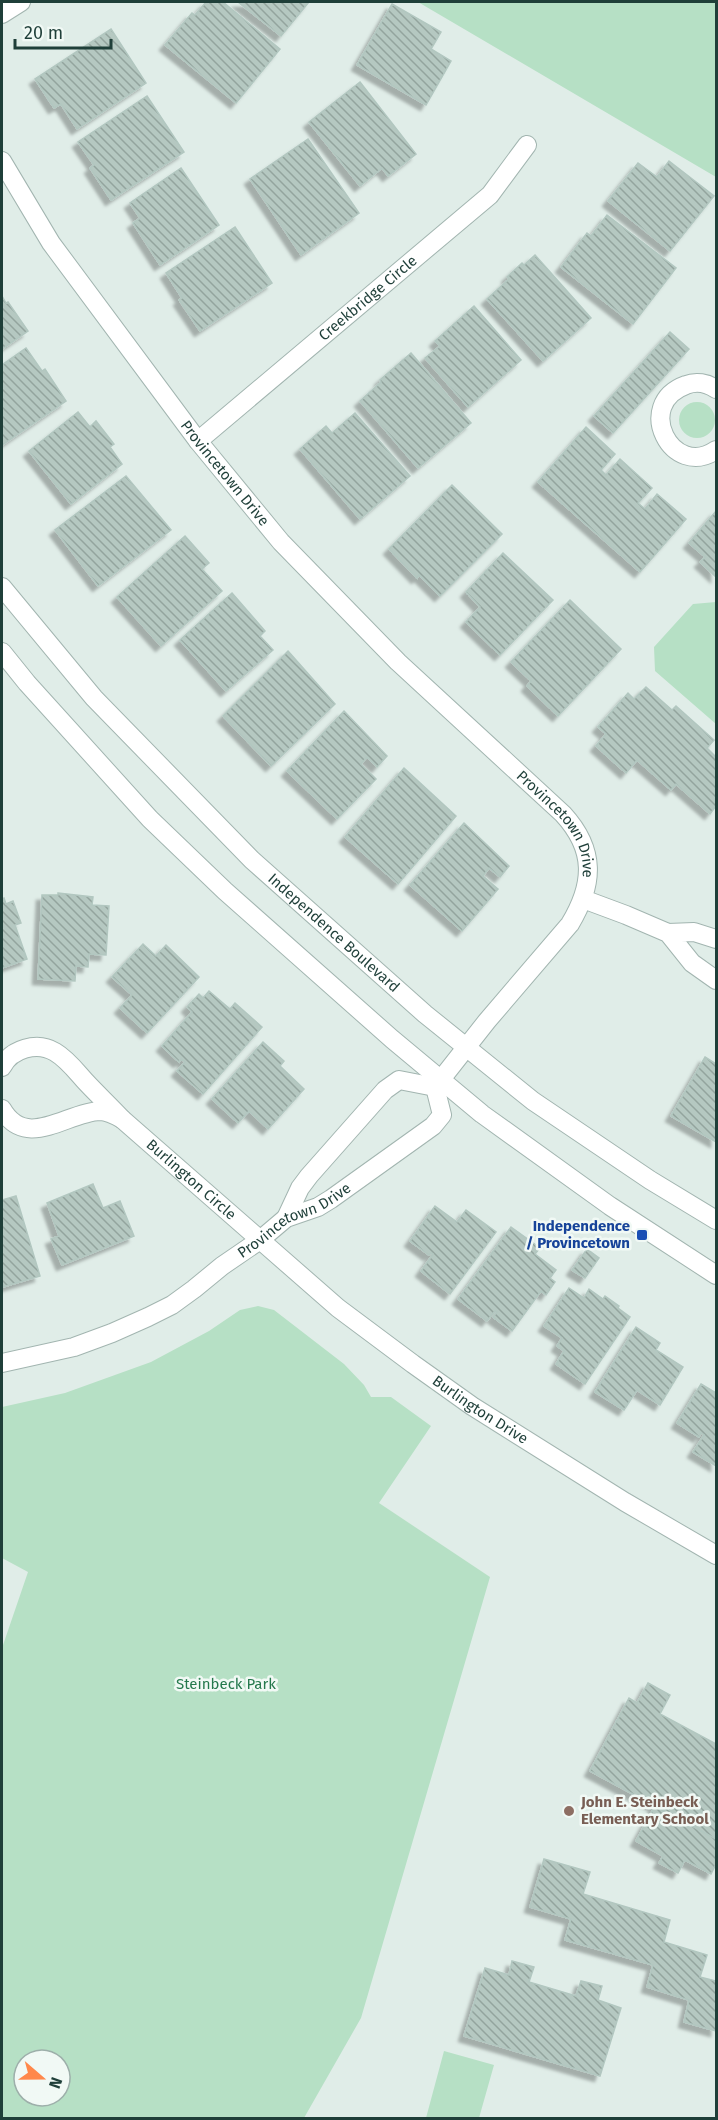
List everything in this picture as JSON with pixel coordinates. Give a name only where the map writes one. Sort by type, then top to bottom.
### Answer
[{"type":"street","points":[[2,14],[21,2]]},
{"type":"street","name":"Creekbridge Circle","points":[[198,441],[490,195],[527,145]]},
{"type":"street","name":"Provincetown Drive","points":[[2,161],[51,243],[198,441],[281,542],[390,654],[575,828],[588,860],[587,883],[583,899],[570,924],[465,1048],[438,1084],[442,1115],[433,1126],[331,1199],[318,1207],[285,1218],[260,1240],[186,1294],[148,1317],[74,1347],[2,1363]]},
{"type":"street","points":[[717,389],[701,383],[678,388],[668,397],[662,408],[660,420],[662,433],[677,452],[689,456],[702,456],[717,450]]},
{"type":"street","name":"Independence Boulevard","points":[[2,587],[94,699],[252,860],[465,1048],[533,1101],[650,1180],[717,1220]]},
{"type":"street","points":[[2,652],[27,683],[150,819],[225,891],[438,1084],[610,1206],[717,1275]]},
{"type":"street","points":[[583,899],[668,933],[694,932],[717,939]]},
{"type":"street","points":[[668,933],[692,963],[717,980]]},
{"type":"street","name":"Burlington Circle","points":[[2,1067],[14,1054],[26,1048],[40,1047],[53,1051],[65,1059],[122,1119],[260,1240]]},
{"type":"street","points":[[285,1218],[300,1188],[309,1176],[385,1090],[399,1080],[438,1084]]},
{"type":"street","name":"Burlington Circle","points":[[2,1109],[13,1122],[25,1128],[39,1129],[90,1112],[103,1111],[122,1119]]},
{"type":"street","name":"Burlington Drive","points":[[260,1240],[338,1308],[472,1406],[625,1502],[717,1555]]},
{"type":"green space","points":[[418,2],[716,2],[716,177]]},
{"type":"green space","points":[[697,402],[710,407],[715,420],[710,433],[697,438],[684,433],[679,420],[684,407]]},
{"type":"green space","points":[[716,602],[716,724],[655,671],[654,647],[693,604]]},
{"type":"green space","name":"Steinbeck Park","points":[[258,1306],[274,1310],[344,1364],[364,1385],[371,1397],[391,1397],[431,1426],[379,1503],[490,1577],[361,2018],[304,2118],[2,2118],[2,1648],[28,1572],[2,1558],[2,1407],[65,1393],[151,1362],[209,1331],[240,1310]]},
{"type":"green space","points":[[444,2051],[494,2065],[479,2118],[426,2118]]},
{"type":"building","points":[[206,2],[223,2],[280,49],[236,103],[165,45],[192,13],[195,15]]},
{"type":"building","points":[[238,2],[309,2],[281,36]]},
{"type":"building","points":[[392,4],[441,32],[431,49],[451,61],[426,105],[357,65]]},
{"type":"building","points":[[111,29],[146,83],[77,129],[61,104],[54,108],[35,79]]},
{"type":"building","points":[[360,82],[416,154],[388,176],[382,168],[360,186],[309,122]]},
{"type":"building","points":[[147,96],[184,152],[111,200],[90,168],[94,165],[78,142]]},
{"type":"building","points":[[308,139],[359,213],[301,255],[250,179]]},
{"type":"building","points":[[669,161],[714,196],[670,251],[608,201],[638,163],[657,177]]},
{"type":"building","points":[[181,168],[219,225],[160,265],[133,223],[140,218],[130,203]]},
{"type":"building","points":[[607,215],[676,268],[633,324],[561,267],[587,233],[591,236]]},
{"type":"building","points":[[235,227],[272,283],[200,331],[179,300],[182,298],[166,273]]},
{"type":"building","points":[[535,255],[591,318],[543,361],[487,299],[509,279],[507,277],[522,263],[524,265]]},
{"type":"building","points":[[2,296],[28,331],[2,349]]},
{"type":"building","points":[[474,306],[521,360],[468,407],[425,358],[440,346],[435,341]]},
{"type":"building","points":[[670,332],[689,349],[613,433],[594,416]]},
{"type":"building","points":[[26,348],[42,371],[45,369],[66,401],[2,445],[2,365]]},
{"type":"building","points":[[411,353],[471,423],[418,468],[360,401]]},
{"type":"building","points":[[78,412],[90,427],[96,421],[114,444],[110,447],[122,464],[71,504],[29,451]]},
{"type":"building","points":[[355,413],[410,476],[360,519],[300,449],[326,426],[332,433]]},
{"type":"building","points":[[586,427],[615,454],[601,470],[606,475],[620,459],[652,488],[638,503],[645,509],[657,494],[686,519],[640,572],[538,482]]},
{"type":"building","points":[[126,476],[171,530],[98,586],[55,530]]},
{"type":"building","points":[[452,485],[502,534],[440,596],[419,575],[417,578],[389,549]]},
{"type":"building","points":[[716,511],[716,577],[700,562],[705,557],[689,543]]},
{"type":"building","points":[[185,536],[209,563],[202,569],[222,591],[161,646],[117,597]]},
{"type":"building","points":[[503,553],[553,600],[500,655],[466,622],[480,607],[466,592]]},
{"type":"building","points":[[232,593],[265,631],[260,636],[273,650],[226,691],[180,640]]},
{"type":"building","points":[[570,600],[621,649],[558,716],[527,686],[531,681],[511,662]]},
{"type":"building","points":[[288,651],[335,704],[271,766],[223,716]]},
{"type":"building","points":[[646,687],[672,710],[676,706],[714,740],[707,748],[716,757],[716,806],[710,814],[676,784],[671,790],[637,760],[626,773],[596,746],[606,734],[598,727],[628,693],[634,699]]},
{"type":"building","points":[[344,711],[387,756],[377,767],[367,757],[361,764],[376,779],[337,819],[287,771]]},
{"type":"building","points":[[404,768],[456,816],[398,884],[345,837]]},
{"type":"building","points":[[464,823],[509,866],[500,877],[489,868],[483,876],[498,889],[462,931],[410,885]]},
{"type":"building","points":[[58,893],[93,897],[92,905],[109,906],[106,955],[89,954],[88,967],[76,966],[75,981],[38,979],[42,895],[58,895]]},
{"type":"building","points":[[4,898],[6,904],[13,901],[21,923],[15,925],[27,959],[2,968],[2,899]]},
{"type":"building","points":[[143,944],[156,956],[166,945],[199,977],[147,1033],[120,1008],[132,995],[112,977]]},
{"type":"building","points":[[209,991],[230,1009],[235,1003],[262,1027],[203,1094],[177,1071],[185,1062],[181,1059],[179,1062],[162,1046],[192,1012],[187,1007],[199,994],[203,998]]},
{"type":"building","points":[[263,1042],[284,1061],[280,1066],[304,1089],[268,1129],[249,1111],[238,1123],[212,1099]]},
{"type":"building","points":[[705,1057],[716,1064],[716,1142],[671,1116]]},
{"type":"building","points":[[93,1184],[103,1208],[120,1201],[134,1236],[62,1265],[51,1239],[59,1236],[47,1203]]},
{"type":"building","points":[[16,1196],[40,1276],[3,1287],[2,1200]]},
{"type":"building","points":[[435,1206],[457,1222],[466,1210],[496,1232],[450,1294],[421,1271],[433,1254],[429,1255],[410,1241]]},
{"type":"building","points":[[511,1227],[540,1248],[535,1254],[556,1270],[550,1278],[555,1282],[546,1295],[541,1291],[512,1331],[493,1317],[497,1312],[495,1311],[487,1321],[458,1299]]},
{"type":"building","points":[[587,1249],[599,1258],[585,1278],[572,1270]]},
{"type":"building","points":[[569,1288],[584,1298],[589,1289],[603,1299],[605,1296],[630,1317],[585,1384],[556,1364],[564,1351],[557,1346],[562,1338],[544,1326]]},
{"type":"building","points":[[636,1327],[660,1343],[656,1350],[683,1367],[660,1405],[637,1390],[624,1410],[595,1392]]},
{"type":"building","points":[[701,1384],[716,1393],[716,1466],[693,1452],[704,1435],[701,1433],[699,1437],[677,1423]]},
{"type":"building","points":[[648,1683],[670,1695],[660,1714],[716,1744],[716,1839],[590,1771],[629,1698],[637,1703]]},
{"type":"building","points":[[655,1806],[716,1839],[716,1864],[711,1874],[685,1860],[678,1873],[659,1863],[663,1856],[636,1841]]},
{"type":"building","points":[[544,1859],[590,1872],[583,1894],[670,1920],[664,1942],[707,1955],[700,1977],[716,1981],[716,2031],[684,2022],[689,2000],[647,1987],[653,1965],[565,1940],[571,1919],[530,1907]]},
{"type":"building","points":[[512,1961],[534,1967],[529,1982],[576,1996],[581,1981],[602,1986],[598,2000],[621,2008],[600,2076],[464,2036],[485,1968],[509,1975]]},
{"type":"place","name":"Independence / Provincetown","points":[[642,1235]]},
{"type":"place","name":"John E. Steinbeck Elementary School","points":[[569,1811]]}]
